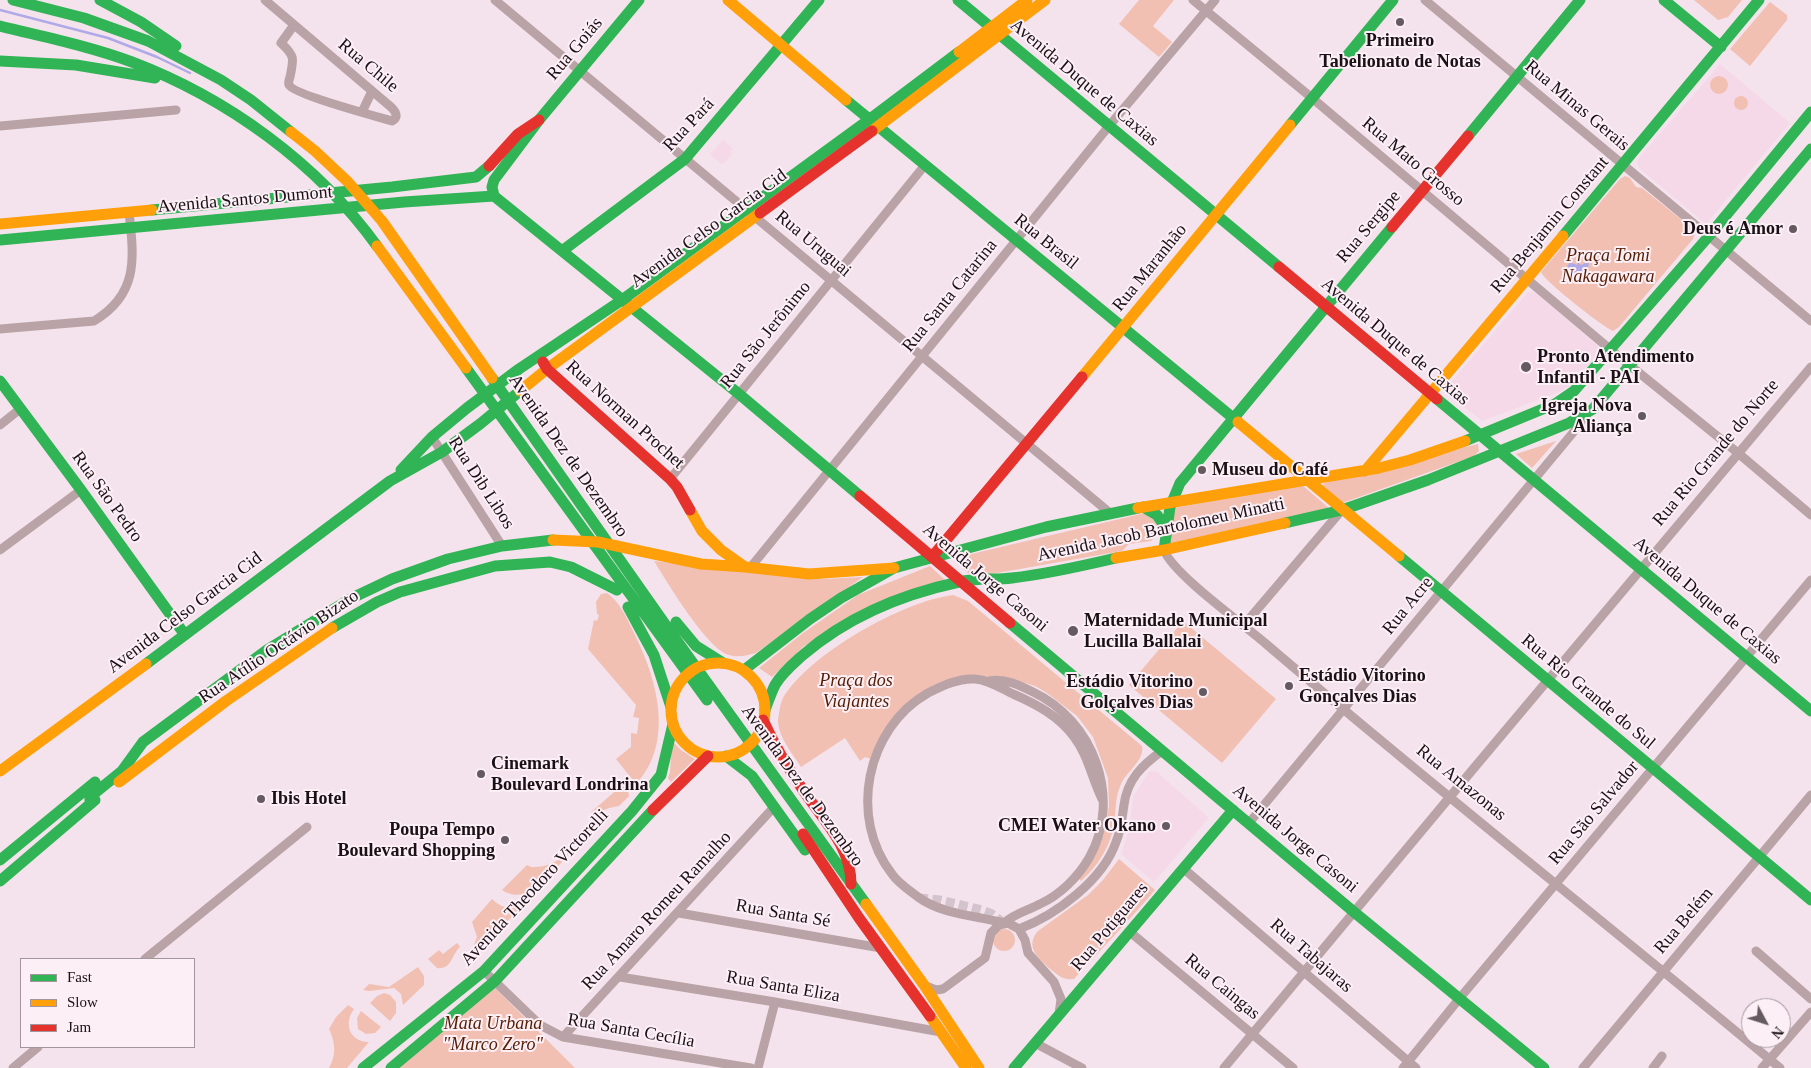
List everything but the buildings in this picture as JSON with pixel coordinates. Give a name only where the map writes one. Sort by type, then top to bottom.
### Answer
[{"type":"main road","name":"Avenida Dez de Dezembro","points":[[14,0],[84,18],[148,41],[221,80],[257,105],[315,151],[348,182],[382,221],[610,546],[663,630]]},
{"type":"main road","points":[[100,0],[141,22],[221,80]]},
{"type":"main road","name":"Rua Goiás","points":[[494,196],[492,187],[494,180],[539,120],[638,0]]},
{"type":"main road","name":"Rua Brasil","points":[[728,0],[781,46],[1342,510]]},
{"type":"main road","name":"Rua Pará","points":[[562,251],[685,159],[819,0]]},
{"type":"main road","name":"Avenida Duque de Caxias","points":[[958,0],[1811,711]]},
{"type":"main road","name":"Avenida Celso Garcia Cid","points":[[390,481],[432,437],[463,411],[519,369],[622,300],[694,248],[756,217],[808,179],[874,123],[994,31],[1027,0]]},
{"type":"main road","name":"Avenida Celso Garcia Cid","points":[[994,31],[1045,0]]},
{"type":"main road","name":"Rua Maranhão","points":[[932,556],[1027,444],[1393,0]]},
{"type":"main road","name":"Rua Sergipe","points":[[1170,502],[1180,483],[1233,418],[1580,0]]},
{"type":"main road","points":[[1664,0],[1721,47]]},
{"type":"main road","name":"Rua Benjamin Constant","points":[[1365,471],[1623,166],[1759,0]]},
{"type":"main road","name":"Avenida Dez de Dezembro","points":[[0,26],[73,44],[132,62],[174,81],[208,99],[270,139],[300,162],[327,187],[363,226],[606,558],[663,630],[846,887],[924,985],[979,1068]]},
{"type":"main road","points":[[0,61],[76,65],[174,81]]},
{"type":"main road","name":"Avenida Jacob Bartolomeu Minatti","points":[[744,670],[810,619],[841,598],[894,568],[932,556],[1110,513],[1365,471],[1410,460],[1480,436],[1555,404],[1574,391],[1611,350],[1709,236],[1811,112]]},
{"type":"main road","name":"Rua Goiás","points":[[476,177],[493,162],[518,134],[539,120]]},
{"type":"main road","name":"Avenida Celso Garcia Cid","points":[[0,772],[390,481],[442,452],[480,424],[548,369],[698,260],[747,209],[801,169],[874,123]]},
{"type":"main road","name":"Avenida Jacob Bartolomeu Minatti","points":[[764,715],[775,685],[790,666],[818,642],[844,625],[876,609],[923,590],[962,582],[1012,578],[1164,550],[1342,510],[1428,480],[1569,423],[1593,409],[1631,366],[1811,149]]},
{"type":"main road","points":[[801,169],[808,179]]},
{"type":"main road","name":"Avenida Santos Dumont","points":[[0,224],[316,195],[476,177]]},
{"type":"main road","name":"Avenida Santos Dumont","points":[[0,240],[404,202],[494,196]]},
{"type":"main road","name":"Avenida Jorge Casoni","points":[[494,196],[739,394],[1354,912],[1544,1068]]},
{"type":"main road","points":[[694,248],[698,260]]},
{"type":"main road","name":"Rua Norman Prochet","points":[[539,356],[548,369],[670,479],[677,487],[702,531],[721,550],[747,568]]},
{"type":"main road","name":"Rua São Pedro","points":[[0,381],[185,635]]},
{"type":"main road","points":[[463,411],[458,422],[461,430],[468,432]]},
{"type":"main road","points":[[1164,550],[1170,502]]},
{"type":"main road","points":[[1143,507],[1157,515],[1166,528]]},
{"type":"main road","name":"Rua Rio Grande do Sul","points":[[1342,510],[1811,900]]},
{"type":"main road","points":[[0,860],[143,742],[267,650],[352,598],[392,579],[448,558],[502,546],[553,540],[598,542],[702,564],[818,574],[894,568]]},
{"type":"main road","points":[[610,546],[627,561],[653,590],[694,644],[704,653],[723,663]]},
{"type":"main road","points":[[606,558],[617,590],[641,628],[654,654],[670,706],[673,724],[677,733],[690,748],[708,756],[726,756],[737,752],[750,743],[760,730],[764,715]]},
{"type":"main road","name":"Rua Atílio Octávio Bizato","points":[[90,804],[226,701],[321,635],[377,602],[400,592],[481,569],[537,562],[550,562],[571,567],[617,590]]},
{"type":"main road","points":[[670,706],[677,686],[688,674],[702,665],[712,663],[734,665],[744,670],[753,678],[763,698],[764,715],[769,733],[787,765],[834,833],[847,856],[851,867],[846,887],[819,871],[747,771],[726,756]]},
{"type":"main road","name":"Avenida Theodoro Victorelli","points":[[363,1068],[484,970],[519,935],[632,811],[661,775],[673,724]]},
{"type":"main road","points":[[0,881],[90,804],[90,796],[122,771],[143,742]]},
{"type":"main road","name":"Avenida Theodoro Victorelli","points":[[391,1068],[495,981],[671,791],[708,756]]},
{"type":"main road","name":"Rua Potiguares","points":[[1014,1068],[1233,810]]},
{"type":"main road","name":"Avenida Dez de Dezembro","points":[[846,887],[881,948],[966,1068]]},
{"type":"street","name":"Rua Chile","points":[[265,0],[395,111],[396,119],[392,121],[307,95],[292,88],[289,85],[289,81],[293,58],[291,53],[281,43],[294,25]]},
{"type":"street","name":"Rua Uruguai","points":[[495,0],[1110,513]]},
{"type":"street","name":"Rua Mato Grosso","points":[[1192,0],[1312,98],[1611,350],[1811,514]]},
{"type":"street","name":"Rua Santa Catarina","points":[[747,568],[1109,126],[1215,0]]},
{"type":"street","name":"Rua Minas Gerais","points":[[1425,0],[1811,321]]},
{"type":"street","points":[[362,112],[372,91]]},
{"type":"street","points":[[0,126],[176,110]]},
{"type":"street","name":"Rua São Jerônimo","points":[[670,479],[925,165]]},
{"type":"street","points":[[0,329],[94,321],[107,313],[128,287],[132,264],[129,212]]},
{"type":"street","name":"Rua Rio Grande do Norte","points":[[1224,1068],[1811,367]]},
{"type":"street","points":[[0,424],[20,409]]},
{"type":"street","name":"Rua Acre","points":[[1249,823],[1593,409]]},
{"type":"street","name":"Rua Dib Libos","points":[[432,437],[502,546]]},
{"type":"street","points":[[0,550],[81,490]]},
{"type":"street","points":[[1244,625],[1342,510]]},
{"type":"street","name":"Rua Amazonas","points":[[1164,550],[1166,557],[1180,572],[1343,710],[1780,1068]]},
{"type":"street","name":"Rua São Salvador","points":[[1406,1065],[1459,999],[1811,580]]},
{"type":"street","points":[[924,985],[936,990],[943,989],[985,958],[991,932],[994,928],[1004,923],[1013,915],[1034,908],[1050,899],[1066,886],[1090,856],[1104,815],[1102,799],[1082,749],[1065,726],[1035,704],[989,682],[968,679],[940,687],[919,699],[897,718],[882,741],[870,774],[868,822],[875,844],[893,876],[919,898],[946,911],[1004,923],[1012,924],[1019,929],[1025,940],[1028,953],[1054,982],[1061,999],[1059,1015]]},
{"type":"street","points":[[1019,929],[1043,918],[1084,888],[1103,868],[1120,832],[1126,792],[1131,781],[1141,768],[1162,751]]},
{"type":"street","name":"Rua Belém","points":[[1583,1068],[1811,795]]},
{"type":"street","name":"Rua Amaro Romeu Ramalho","points":[[563,1037],[774,807]]},
{"type":"street","points":[[146,958],[307,827]]},
{"type":"street","name":"Rua Tabajaras","points":[[1184,869],[1304,971],[1406,1065],[1416,1068]]},
{"type":"street","name":"Rua Santa Sé","points":[[679,912],[881,948]]},
{"type":"street","name":"Rua Caingas","points":[[1130,932],[1293,1068]]},
{"type":"street","points":[[1756,951],[1811,999]]},
{"type":"street","name":"Rua Santa Cecília","points":[[484,970],[540,1024],[563,1037],[751,1068]]},
{"type":"street","name":"Rua Santa Eliza","points":[[620,977],[775,1002],[941,1032]]},
{"type":"street","points":[[758,1068],[775,1002]]},
{"type":"street","points":[[1762,1068],[1811,1012]]},
{"type":"street","points":[[1035,1043],[1082,1068]]},
{"type":"street","points":[[13,1068],[37,1048]]},
{"type":"street","points":[[1652,1068],[1662,1056]]},
{"type":"shaded area","points":[[1720,64],[1790,123],[1706,224],[1640,169],[1637,162]]},
{"type":"shaded area","points":[[723,140],[733,149],[730,152],[732,154],[722,165],[710,154]]},
{"type":"shaded area","points":[[1589,261],[1588,269],[1583,278],[1572,281],[1568,277],[1566,273],[1570,262],[1577,265],[1578,262],[1581,265]]},
{"type":"shaded area","name":"Pronto Atendimento Infantil - PAI","points":[[1528,292],[1536,293],[1598,346],[1599,351],[1576,380],[1560,392],[1482,421],[1447,393],[1446,388]]},
{"type":"shaded area","name":"CMEI Water Okano","points":[[1149,772],[1157,772],[1208,817],[1154,882],[1121,854],[1129,831],[1133,797]]},
{"type":"green space","points":[[1139,0],[1174,0],[1153,26],[1172,42],[1159,57],[1119,24]]},
{"type":"green space","points":[[1694,0],[1742,0],[1728,17],[1718,20]]},
{"type":"green space","points":[[1770,2],[1787,15],[1787,20],[1750,66],[1730,49]]},
{"type":"green space","points":[[1719,76],[1725,79],[1728,85],[1725,91],[1719,94],[1713,91],[1710,85],[1713,79]]},
{"type":"green space","points":[[1738,96],[1744,96],[1748,103],[1744,110],[1738,110],[1734,106],[1734,100]]},
{"type":"green space","name":"Praça Tomi Nakagawara","points":[[1625,176],[1630,178],[1636,187],[1642,188],[1692,228],[1695,233],[1693,239],[1619,327],[1613,331],[1574,303],[1541,272],[1620,179]]},
{"type":"green space","points":[[1556,441],[1532,468],[1516,454]]},
{"type":"green space","points":[[1478,444],[1479,451],[1474,456],[1345,502],[1341,502],[1323,486],[1324,483]]},
{"type":"green space","points":[[1302,485],[1330,509],[1168,544],[1174,508]]},
{"type":"green space","points":[[1149,513],[1158,526],[1156,536],[1151,541],[1129,544],[1122,551],[980,576],[970,574],[963,569],[963,560],[967,555]]},
{"type":"green space","points":[[654,561],[824,579],[863,577],[756,653],[736,656],[729,655],[720,650],[710,641],[688,614]]},
{"type":"green space","points":[[930,566],[945,580],[804,646],[772,677],[759,668],[803,633],[858,595]]},
{"type":"green space","points":[[607,593],[615,600],[628,621],[649,668],[655,688],[659,729],[656,748],[648,767],[636,784],[616,759],[631,747],[631,733],[637,734],[639,718],[633,717],[636,705],[588,649],[594,620],[597,621],[599,615],[597,614],[596,602],[601,594]]},
{"type":"green space","name":"Praça dos Viajantes","points":[[953,595],[968,601],[1142,746],[1139,760],[1120,787],[1114,825],[1106,849],[1097,863],[1081,881],[1079,879],[1094,856],[1103,837],[1109,806],[1108,778],[1093,737],[1077,716],[1035,686],[1015,680],[956,679],[909,704],[871,759],[865,757],[860,761],[845,738],[801,767],[780,733],[778,720],[782,700],[796,681],[814,664],[859,632],[884,619],[932,599]]},
{"type":"green space","name":"Estádio Vitorino Golçalves Dias","points":[[1183,621],[1276,699],[1222,763],[1129,685]]},
{"type":"green space","points":[[672,741],[681,750],[695,759],[671,782],[668,778]]},
{"type":"green space","points":[[626,782],[629,796],[619,806],[593,815],[591,812]]},
{"type":"green space","points":[[570,852],[549,877],[531,891],[512,894],[502,890],[527,865],[537,867],[547,865]]},
{"type":"green space","points":[[1119,859],[1155,890],[1074,979],[1063,978],[1040,960],[1034,951],[1034,936],[1038,931],[1088,895],[1103,880]]},
{"type":"green space","points":[[492,899],[504,906],[524,904],[498,931],[474,945],[477,937],[472,922]]},
{"type":"green space","points":[[1004,929],[1012,932],[1015,940],[1012,948],[1004,951],[996,948],[993,940],[996,932]]},
{"type":"green space","points":[[457,943],[460,947],[446,967],[437,968],[428,959],[439,950],[443,954]]},
{"type":"green space","points":[[418,967],[424,976],[424,985],[403,1005],[401,994],[394,988],[363,990],[369,984],[389,987]]},
{"type":"green space","name":"Mata Urbana \"Marco Zero\"","points":[[494,987],[575,1068],[398,1068]]},
{"type":"green space","points":[[384,993],[390,995],[396,1002],[396,1013],[390,1021],[370,1003],[377,996]]},
{"type":"green space","points":[[348,1005],[354,1009],[349,1020],[350,1031],[357,1039],[369,1042],[347,1068],[329,1068],[334,1048],[329,1029],[336,1017]]},
{"type":"green space","points":[[361,1011],[381,1027],[375,1033],[366,1034],[358,1029],[357,1018]]},
{"type":"waterway","points":[[0,10],[108,38],[157,57],[190,73]]},
{"type":"tunnel","points":[[919,898],[940,900],[982,910],[992,914],[1004,923]]},
{"type":"traffic: fast","points":[[13,0],[84,18],[148,41],[221,80],[251,100],[291,132]]},
{"type":"traffic: fast","points":[[100,0],[141,22],[176,46]]},
{"type":"traffic: fast","points":[[494,196],[492,187],[494,180],[539,120],[639,0]]},
{"type":"traffic: fast","points":[[562,251],[685,159],[819,0]]},
{"type":"traffic: fast","points":[[958,0],[1279,267]]},
{"type":"traffic: fast","points":[[1290,125],[1393,0]]},
{"type":"traffic: fast","points":[[1468,136],[1580,0]]},
{"type":"traffic: fast","points":[[1664,0],[1721,47]]},
{"type":"traffic: fast","points":[[1563,236],[1759,0]]},
{"type":"traffic: fast","points":[[0,26],[116,56],[202,94],[268,136],[298,161],[327,187],[377,246]]},
{"type":"traffic: fast","points":[[401,470],[432,437],[519,369],[622,300],[959,52]]},
{"type":"traffic: fast","points":[[0,61],[76,65],[155,78]]},
{"type":"traffic: fast","points":[[846,100],[1238,422]]},
{"type":"traffic: fast","points":[[1465,441],[1555,404],[1574,391],[1709,236],[1811,112]]},
{"type":"traffic: fast","points":[[1285,523],[1342,510],[1428,480],[1569,423],[1593,409],[1811,149]]},
{"type":"traffic: fast","points":[[152,210],[476,177],[489,166]]},
{"type":"traffic: fast","points":[[494,196],[739,394],[860,496]]},
{"type":"traffic: fast","points":[[0,240],[404,202],[494,196]]},
{"type":"traffic: fast","points":[[1164,550],[1170,507],[1180,483],[1392,227]]},
{"type":"traffic: fast","points":[[466,368],[707,700]]},
{"type":"traffic: fast","points":[[492,378],[667,627],[866,904]]},
{"type":"traffic: fast","points":[[0,381],[185,635]]},
{"type":"traffic: fast","points":[[146,664],[390,481],[442,452],[520,391]]},
{"type":"traffic: fast","points":[[1437,399],[1811,711]]},
{"type":"traffic: fast","points":[[1143,507],[1157,515],[1166,528]]},
{"type":"traffic: fast","points":[[744,670],[810,619],[841,598],[894,568],[1046,527],[1138,508]]},
{"type":"traffic: fast","points":[[90,804],[90,797],[122,771],[143,742],[267,650],[352,598],[392,579],[448,559],[502,546],[553,540]]},
{"type":"traffic: fast","points":[[1399,556],[1811,900]]},
{"type":"traffic: fast","points":[[765,710],[775,685],[795,662],[838,629],[876,609],[917,593],[959,582],[1006,579],[1064,570],[1116,558]]},
{"type":"traffic: fast","points":[[332,628],[377,602],[400,592],[495,566],[550,562],[571,567],[617,590]]},
{"type":"traffic: fast","points":[[628,607],[654,655],[671,707]]},
{"type":"traffic: fast","points":[[676,622],[696,646],[723,663]]},
{"type":"traffic: fast","points":[[1010,623],[1354,912],[1544,1068]]},
{"type":"traffic: fast","points":[[363,1068],[484,971],[632,811],[661,775],[673,724]]},
{"type":"traffic: fast","points":[[726,756],[752,776],[805,850]]},
{"type":"traffic: fast","points":[[0,860],[95,782]]},
{"type":"traffic: fast","points":[[0,881],[95,800]]},
{"type":"traffic: fast","points":[[391,1068],[495,981],[653,810]]},
{"type":"traffic: fast","points":[[1014,1068],[1233,810]]},
{"type":"traffic: slow","points":[[728,0],[846,100]]},
{"type":"traffic: slow","points":[[959,52],[1027,0]]},
{"type":"traffic: slow","points":[[872,131],[1045,0]]},
{"type":"traffic: slow","points":[[1082,377],[1290,125]]},
{"type":"traffic: slow","points":[[291,132],[315,151],[348,182],[382,221],[492,378]]},
{"type":"traffic: slow","points":[[0,224],[152,210]]},
{"type":"traffic: slow","points":[[520,391],[547,369],[760,213]]},
{"type":"traffic: slow","points":[[1365,471],[1563,236]]},
{"type":"traffic: slow","points":[[377,246],[466,368]]},
{"type":"traffic: slow","points":[[1238,422],[1399,556]]},
{"type":"traffic: slow","points":[[1138,508],[1379,468],[1410,460],[1465,441]]},
{"type":"traffic: slow","points":[[690,510],[702,531],[721,550],[745,567],[809,574],[894,568]]},
{"type":"traffic: slow","points":[[1116,558],[1164,550],[1285,523]]},
{"type":"traffic: slow","points":[[553,540],[598,542],[701,564],[745,567]]},
{"type":"traffic: slow","points":[[119,782],[226,701],[332,628]]},
{"type":"traffic: slow","points":[[718,663],[736,667],[751,677],[761,692],[765,710],[761,728],[751,743],[736,753],[718,757],[700,753],[685,743],[675,728],[671,710],[675,692],[685,677],[700,667],[718,663]]},
{"type":"traffic: slow","points":[[0,771],[146,664]]},
{"type":"traffic: slow","points":[[866,904],[924,985],[979,1068]]},
{"type":"traffic: slow","points":[[930,1016],[966,1068]]},
{"type":"traffic: jam","points":[[489,166],[518,134],[539,120]]},
{"type":"traffic: jam","points":[[760,213],[872,131]]},
{"type":"traffic: jam","points":[[1392,227],[1468,136]]},
{"type":"traffic: jam","points":[[1279,267],[1437,399]]},
{"type":"traffic: jam","points":[[543,362],[547,369],[670,479],[677,487],[690,510]]},
{"type":"traffic: jam","points":[[932,557],[1082,377]]},
{"type":"traffic: jam","points":[[860,496],[1010,623]]},
{"type":"traffic: jam","points":[[763,720],[792,773],[841,845],[850,870],[851,884]]},
{"type":"traffic: jam","points":[[653,810],[708,756]]},
{"type":"traffic: jam","points":[[803,834],[859,918],[930,1016]]},
{"type":"place","name":"Primeiro Tabelionato de Notas","points":[[1400,22]]},
{"type":"place","name":"Deus é Amor","points":[[1793,229]]},
{"type":"place","name":"Pronto Atendimento Infantil - PAI","points":[[1526,367]]},
{"type":"place","name":"Igreja Nova Aliança","points":[[1642,416]]},
{"type":"place","name":"Museu do Café","points":[[1202,470]]},
{"type":"place","name":"Maternidade Municipal Lucilla Ballalai","points":[[1073,631]]},
{"type":"place","name":"Estádio Vitorino Gonçalves Dias","points":[[1289,686]]},
{"type":"place","name":"Estádio Vitorino Golçalves Dias","points":[[1203,692]]},
{"type":"place","name":"Cinemark Boulevard Londrina","points":[[481,774]]},
{"type":"place","name":"Ibis Hotel","points":[[261,799]]},
{"type":"place","name":"CMEI Water Okano","points":[[1166,826]]},
{"type":"place","name":"Poupa Tempo Boulevard Shopping","points":[[505,840]]}]
